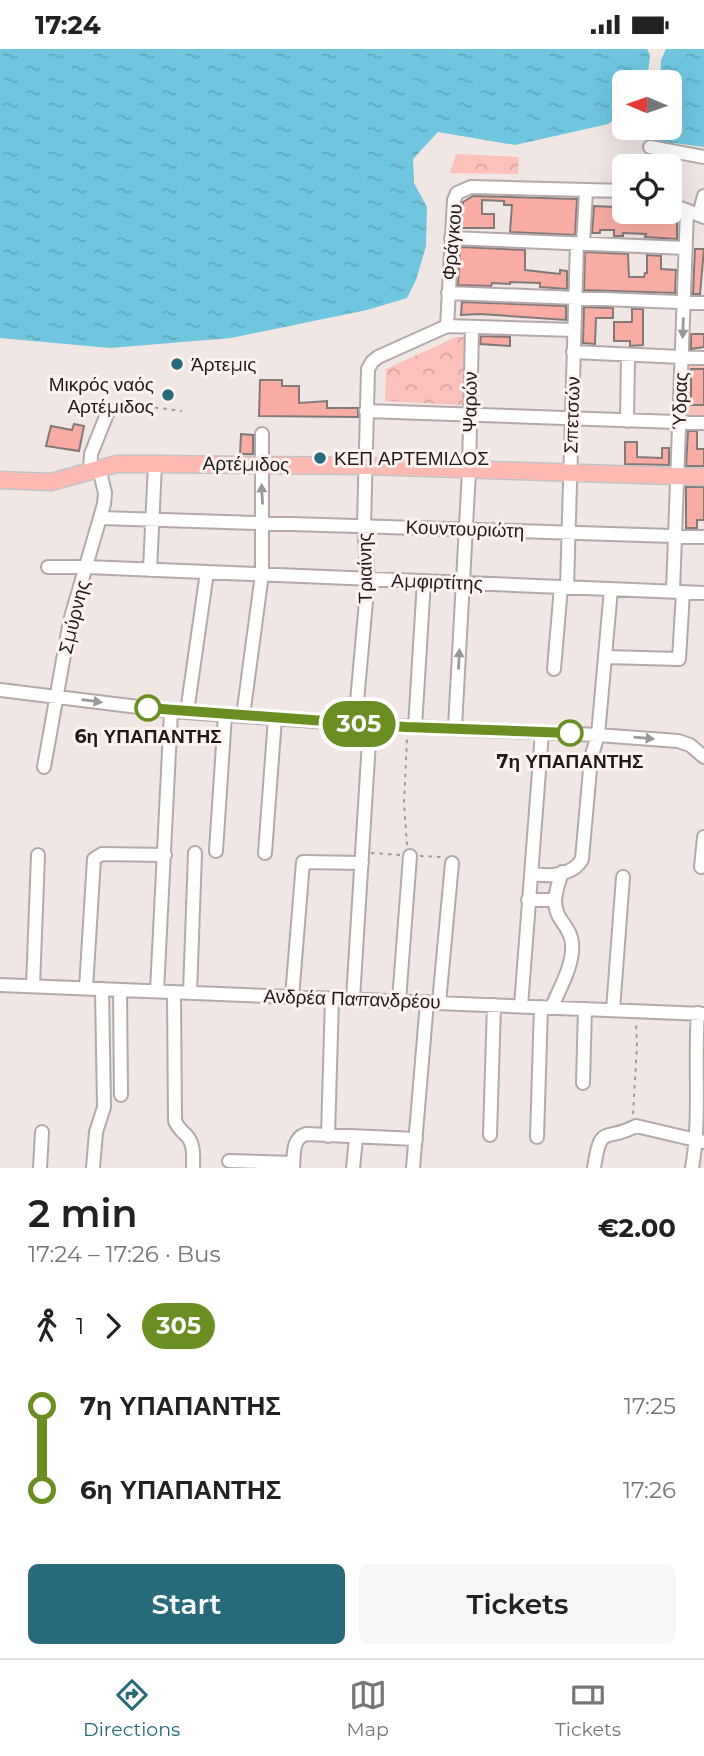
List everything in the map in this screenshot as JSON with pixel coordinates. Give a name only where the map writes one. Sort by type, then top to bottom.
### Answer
[{"type":"main road","name":"Αρτέμιδος","points":[[0,479],[51,482],[117,464],[366,466],[704,477]]},
{"type":"street","points":[[650,147],[704,157]]},
{"type":"street","name":"Φράγκου","points":[[447,326],[451,238],[457,193],[463,189],[612,191]]},
{"type":"street","name":"Σπετσών","points":[[554,669],[568,533],[575,298],[586,191]]},
{"type":"street","name":"Ύδρας","points":[[606,657],[679,659],[675,536],[685,248],[704,196]]},
{"type":"street","points":[[451,238],[685,248]]},
{"type":"street","points":[[448,293],[704,303]]},
{"type":"street","points":[[574,330],[447,326],[374,359],[368,369],[366,411],[704,423]]},
{"type":"street","name":"Ψαρών","points":[[455,727],[469,471],[472,328]]},
{"type":"street","points":[[573,352],[704,358]]},
{"type":"street","points":[[626,421],[628,356]]},
{"type":"street","points":[[94,470],[91,454],[109,409]]},
{"type":"street","name":"Τριαίνης","points":[[355,723],[368,579],[364,526],[366,411]]},
{"type":"street","points":[[243,716],[262,574],[262,434]]},
{"type":"street","points":[[150,570],[155,464]]},
{"type":"street","name":"Σμύρνης","points":[[44,767],[70,621],[101,518],[105,493],[94,470]]},
{"type":"street","name":"Κουντουριώτη","points":[[101,518],[704,537]]},
{"type":"street","name":"Αμφιρτίτης","points":[[48,567],[704,593]]},
{"type":"street","points":[[187,712],[206,572]]},
{"type":"street","points":[[410,727],[424,581]]},
{"type":"street","points":[[531,873],[546,876],[562,872],[578,867],[582,859],[591,758],[598,735],[611,589]]},
{"type":"street","points":[[0,690],[171,711],[370,725],[455,727],[678,741],[703,754]]},
{"type":"street","points":[[158,991],[171,711]]},
{"type":"street","points":[[216,851],[225,715]]},
{"type":"street","points":[[265,853],[275,718]]},
{"type":"street","points":[[354,999],[370,725]]},
{"type":"street","points":[[521,1006],[542,732]]},
{"type":"street","points":[[702,867],[704,837]]},
{"type":"street","points":[[190,993],[195,853]]},
{"type":"street","points":[[86,988],[94,859],[102,854],[165,855]]},
{"type":"street","points":[[33,986],[38,855]]},
{"type":"street","points":[[399,1001],[410,856]]},
{"type":"street","points":[[292,997],[303,862],[362,863]]},
{"type":"street","points":[[413,1168],[452,863]]},
{"type":"street","points":[[537,1137],[547,1007],[568,967],[572,945],[570,934],[556,911],[555,900],[562,872]]},
{"type":"street","points":[[613,1010],[623,877]]},
{"type":"street","points":[[528,900],[555,900]]},
{"type":"street","name":"Ανδρέα Παπανδρέου","points":[[0,985],[701,1014]]},
{"type":"street","points":[[93,1168],[96,1132],[104,1107],[102,989]]},
{"type":"street","points":[[120,990],[121,1095]]},
{"type":"street","points":[[174,992],[175,1121],[178,1129],[192,1143],[192,1168]]},
{"type":"street","points":[[328,1136],[332,998]]},
{"type":"street","points":[[490,1135],[494,1005]]},
{"type":"street","points":[[583,1083],[585,1009]]},
{"type":"street","points":[[692,1168],[701,1141],[701,1014]]},
{"type":"street","points":[[594,1168],[597,1146],[602,1137],[636,1125],[701,1141]]},
{"type":"street","points":[[40,1168],[43,1132]]},
{"type":"street","points":[[229,1161],[293,1165],[299,1136],[416,1139]]},
{"type":"street","points":[[353,1168],[356,1138]]},
{"type":"path","points":[[109,409],[144,406],[182,411]]},
{"type":"path","points":[[410,727],[405,829],[410,856]]},
{"type":"path","points":[[636,1011],[637,1045],[632,1113],[636,1125]]},
{"type":"green space","points":[[456,154],[519,157],[518,174],[450,173]]},
{"type":"green space","points":[[456,337],[466,337],[464,405],[385,401],[386,369]]},
{"type":"green space","points":[[682,363],[704,363],[704,421],[680,421]]},
{"type":"water","points":[[0,49],[647,49],[650,55],[648,70],[612,70],[612,121],[608,124],[515,145],[438,132],[413,159],[414,183],[427,207],[426,246],[416,280],[407,298],[367,310],[231,338],[110,348],[0,338]]},
{"type":"water","points":[[666,49],[704,49],[704,147],[657,144],[657,140],[682,140],[682,70],[661,70]]},
{"type":"building","points":[[473,196],[577,199],[575,235],[510,232],[512,205],[504,205],[504,201],[482,200],[482,214],[494,214],[494,228],[461,228],[463,202]]},
{"type":"building","points":[[594,206],[612,207],[612,224],[677,224],[677,239],[645,237],[646,234],[623,233],[623,236],[614,236],[614,230],[592,233]]},
{"type":"building","points":[[460,247],[525,250],[525,270],[560,274],[560,270],[567,271],[567,289],[540,287],[540,283],[458,285]]},
{"type":"building","points":[[695,249],[704,249],[700,294],[693,294]]},
{"type":"building","points":[[585,252],[628,254],[629,277],[644,277],[647,273],[647,255],[661,256],[661,269],[676,270],[675,293],[584,290]]},
{"type":"building","points":[[462,302],[566,306],[566,320],[461,315]]},
{"type":"building","points":[[584,307],[613,308],[613,318],[596,318],[595,344],[583,343]]},
{"type":"building","points":[[632,309],[643,309],[643,345],[630,346],[630,341],[614,341],[614,322],[632,322]]},
{"type":"building","points":[[691,334],[704,334],[704,347],[691,349]]},
{"type":"building","points":[[481,336],[510,337],[510,346],[480,344]]},
{"type":"building","points":[[691,369],[704,369],[704,405],[691,405]]},
{"type":"building","points":[[260,380],[282,380],[282,386],[299,386],[299,403],[327,401],[327,408],[358,408],[358,417],[259,416]]},
{"type":"building","points":[[74,424],[84,426],[79,451],[46,446],[51,426],[72,430]]},
{"type":"building","points":[[688,431],[697,431],[697,449],[704,449],[704,466],[686,466]]},
{"type":"building","points":[[241,434],[253,435],[253,454],[240,454]]},
{"type":"building","points":[[625,442],[637,442],[637,457],[662,458],[662,448],[669,448],[669,465],[625,464]]},
{"type":"building","points":[[686,487],[704,487],[704,520],[697,520],[697,528],[686,528]]},
{"type":"bus line","name":"305","points":[[148,708],[406,727],[570,733]]},
{"type":"place","name":"Άρτεμις","points":[[177,364]]},
{"type":"place","name":"Μικρός ναός Αρτέμιδος","points":[[168,395]]},
{"type":"place","name":"ΚΕΠ ΑΡΤΕΜΙΔΟΣ","points":[[320,458]]},
{"type":"place","name":"6η ΥΠΑΠΑΝΤΗΣ","points":[[148,708]]},
{"type":"place","name":"7η ΥΠΑΠΑΝΤΗΣ","points":[[570,733]]}]
